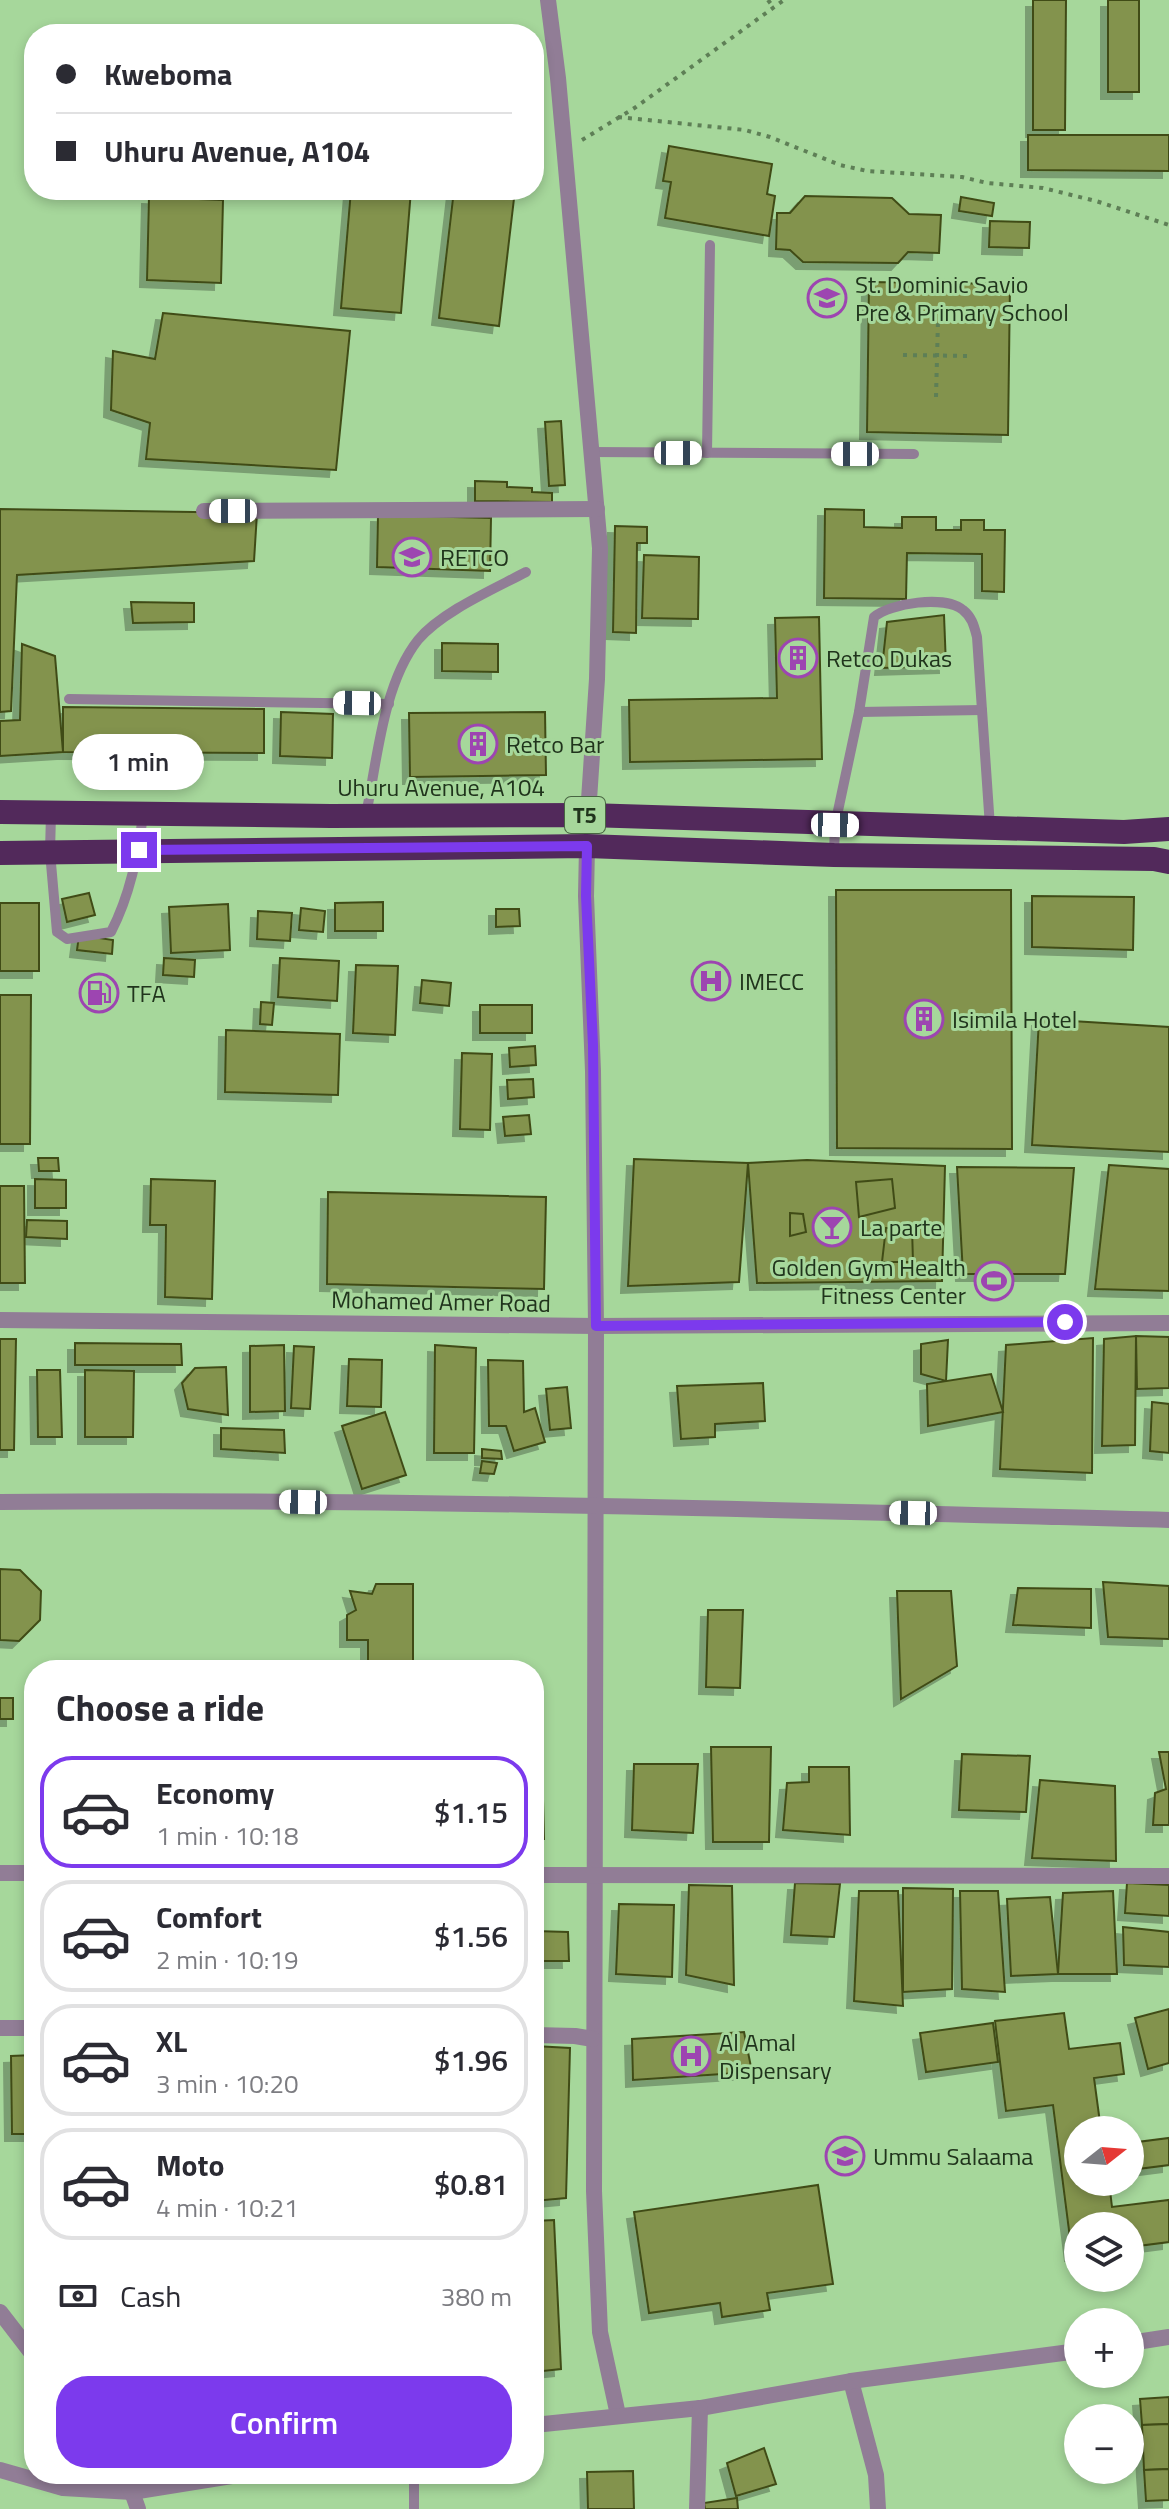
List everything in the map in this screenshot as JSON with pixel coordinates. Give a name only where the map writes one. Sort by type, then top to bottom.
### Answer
[{"type":"highway","name":"Uhuru Avenue, A104","points":[[0,812],[588,815],[1124,832],[1169,829]]},
{"type":"highway","name":"T5","points":[[0,853],[587,846],[834,855],[1154,859],[1169,862]]},
{"type":"street","points":[[548,0],[558,78],[600,548],[597,679],[588,815]]},
{"type":"street","points":[[204,511],[597,509]]},
{"type":"street","points":[[587,846],[596,1326],[594,2191],[600,2332],[618,2415]]},
{"type":"street","name":"Mohamed Amer Road","points":[[0,1320],[596,1326],[1169,1323]]},
{"type":"street","points":[[0,1502],[194,1499],[358,1504],[594,1505],[1169,1520]]},
{"type":"street","points":[[0,1873],[24,1873]]},
{"type":"street","points":[[544,1875],[1169,1876]]},
{"type":"street","points":[[0,2028],[24,2028]]},
{"type":"street","points":[[544,2036],[593,2039]]},
{"type":"street","points":[[2,2325],[24,2346]]},
{"type":"street","points":[[1144,2341],[1169,2337]]},
{"type":"street","points":[[544,2424],[700,2408],[851,2381],[1064,2353]]},
{"type":"street","points":[[851,2381],[876,2475],[878,2509]]},
{"type":"street","points":[[697,2509],[700,2408]]},
{"type":"street","points":[[0,2470],[24,2477]]},
{"type":"street","points":[[49,2484],[63,2488],[132,2492],[182,2484]]},
{"type":"street","points":[[127,2484],[138,2509]]},
{"type":"lane","points":[[707,453],[710,245]]},
{"type":"lane","points":[[591,452],[914,454]]},
{"type":"lane","points":[[366,815],[389,704],[407,658],[420,638],[459,608],[526,572]]},
{"type":"lane","points":[[834,855],[835,825],[859,712],[874,617],[883,609],[903,604],[939,603],[960,607],[972,619],[977,637],[990,828]]},
{"type":"lane","points":[[69,699],[389,704]]},
{"type":"lane","points":[[859,712],[982,710]]},
{"type":"lane","points":[[51,813],[50,852],[57,932],[67,939],[111,932],[128,890],[139,850],[143,813]]},
{"type":"lane","points":[[414,2484],[414,2509]]},
{"type":"path","points":[[768,0],[774,8]]},
{"type":"path","points":[[564,152],[784,0]]},
{"type":"path","points":[[618,117],[745,130],[840,165],[867,171],[962,177],[987,183],[1043,188],[1096,201],[1169,225]]},
{"type":"path","points":[[936,397],[938,320]]},
{"type":"path","points":[[903,355],[970,356]]},
{"type":"building","points":[[1033,0],[1066,0],[1065,130],[1033,130]]},
{"type":"building","points":[[1108,0],[1139,0],[1139,92],[1108,92]]},
{"type":"building","points":[[1028,135],[1169,135],[1169,171],[1028,170]]},
{"type":"building","points":[[669,146],[772,164],[767,194],[775,196],[769,236],[665,218],[671,182],[663,181]]},
{"type":"building","points":[[805,196],[892,198],[909,214],[941,215],[939,253],[908,252],[898,263],[803,262],[790,250],[776,249],[777,213],[790,213]]},
{"type":"building","points":[[961,197],[994,203],[992,216],[959,211]]},
{"type":"building","points":[[149,200],[223,200],[221,283],[147,280]]},
{"type":"building","points":[[350,200],[410,200],[401,313],[341,308]]},
{"type":"building","points":[[453,200],[514,200],[499,326],[439,318]]},
{"type":"building","points":[[990,221],[1030,222],[1029,248],[989,247]]},
{"type":"building","points":[[869,282],[1010,284],[1008,435],[867,432]]},
{"type":"building","points":[[163,313],[350,331],[336,470],[146,459],[150,423],[111,410],[113,351],[155,359]]},
{"type":"building","points":[[561,421],[565,485],[549,486],[545,422]]},
{"type":"building","points":[[475,481],[507,482],[507,487],[552,493],[552,502],[475,501]]},
{"type":"building","points":[[0,509],[257,513],[254,561],[17,575],[11,711],[0,712]]},
{"type":"building","points":[[825,509],[864,510],[864,527],[902,528],[902,517],[936,517],[936,530],[961,530],[961,520],[984,520],[984,530],[1005,530],[1004,592],[982,591],[982,554],[907,553],[906,599],[824,598]]},
{"type":"building","points":[[378,515],[491,518],[490,571],[377,567]]},
{"type":"building","points":[[615,526],[647,527],[647,543],[637,543],[636,633],[613,632]]},
{"type":"building","points":[[644,555],[699,557],[698,619],[642,618]]},
{"type":"building","points":[[131,602],[194,603],[194,622],[133,623]]},
{"type":"building","points":[[944,615],[946,666],[882,668],[887,622]]},
{"type":"building","name":"Retco Dukas","points":[[819,617],[822,759],[630,762],[629,700],[777,698],[775,618]]},
{"type":"building","points":[[442,643],[498,644],[498,672],[442,671]]},
{"type":"building","points":[[22,644],[55,656],[63,752],[0,756],[0,721],[20,720]]},
{"type":"building","points":[[63,707],[264,709],[264,753],[63,752]]},
{"type":"building","points":[[281,712],[333,714],[332,758],[280,756]]},
{"type":"building","name":"Retco Bar","points":[[545,712],[546,775],[410,777],[409,713]]},
{"type":"building","name":"Isimila Hotel","points":[[836,890],[1011,890],[1012,1149],[837,1148]]},
{"type":"building","points":[[89,893],[95,915],[67,922],[62,899]]},
{"type":"building","points":[[1032,896],[1134,897],[1133,950],[1032,947]]},
{"type":"building","points":[[383,902],[383,931],[335,931],[335,903]]},
{"type":"building","points":[[0,903],[39,903],[39,971],[0,971]]},
{"type":"building","points":[[228,904],[230,950],[171,953],[169,907]]},
{"type":"building","points":[[301,908],[325,911],[323,932],[299,930]]},
{"type":"building","points":[[496,909],[519,909],[520,926],[496,927]]},
{"type":"building","points":[[258,911],[292,913],[290,941],[257,939]]},
{"type":"building","points":[[79,935],[113,940],[112,954],[77,950]]},
{"type":"building","points":[[164,958],[195,960],[194,977],[163,975]]},
{"type":"building","points":[[280,958],[339,961],[337,1001],[278,997]]},
{"type":"building","points":[[356,965],[398,966],[395,1035],[353,1033]]},
{"type":"building","points":[[422,980],[451,983],[449,1006],[420,1003]]},
{"type":"building","points":[[0,995],[31,995],[30,1144],[0,1144]]},
{"type":"building","points":[[261,1002],[274,1003],[272,1025],[260,1024]]},
{"type":"building","points":[[480,1005],[532,1005],[532,1033],[480,1033]]},
{"type":"building","points":[[1039,1019],[1169,1027],[1169,1152],[1032,1145]]},
{"type":"building","points":[[226,1030],[340,1034],[338,1095],[225,1092]]},
{"type":"building","points":[[535,1046],[536,1065],[510,1067],[509,1048]]},
{"type":"building","points":[[462,1053],[492,1054],[490,1130],[460,1129]]},
{"type":"building","points":[[533,1079],[534,1097],[508,1099],[507,1080]]},
{"type":"building","points":[[529,1115],[531,1134],[505,1136],[503,1117]]},
{"type":"building","points":[[38,1158],[58,1158],[59,1171],[39,1171]]},
{"type":"building","points":[[634,1159],[748,1163],[739,1282],[628,1286]]},
{"type":"building","points":[[807,1160],[945,1166],[942,1281],[757,1283],[748,1163]]},
{"type":"building","points":[[1109,1165],[1169,1169],[1169,1291],[1095,1289]]},
{"type":"building","points":[[957,1167],[1074,1168],[1065,1274],[963,1274]]},
{"type":"building","points":[[35,1179],[66,1180],[66,1208],[35,1208]]},
{"type":"building","points":[[151,1179],[215,1181],[212,1299],[165,1297],[166,1225],[150,1225]]},
{"type":"building","points":[[892,1179],[895,1208],[859,1217],[856,1182]]},
{"type":"building","points":[[0,1186],[24,1186],[25,1283],[0,1283]]},
{"type":"building","points":[[328,1192],[546,1197],[544,1289],[327,1284]]},
{"type":"building","points":[[790,1213],[803,1214],[806,1232],[790,1236]]},
{"type":"building","points":[[27,1220],[67,1221],[67,1239],[26,1237]]},
{"type":"building","points":[[886,1228],[912,1228],[913,1262],[882,1262]]},
{"type":"building","points":[[1136,1336],[1169,1337],[1169,1388],[1137,1389]]},
{"type":"building","points":[[1136,1336],[1135,1445],[1102,1446],[1104,1339]]},
{"type":"building","points":[[1093,1338],[1092,1473],[1000,1469],[1006,1345]]},
{"type":"building","points":[[0,1339],[16,1339],[14,1450],[0,1450]]},
{"type":"building","points":[[948,1340],[946,1381],[921,1374],[921,1344]]},
{"type":"building","points":[[75,1343],[181,1344],[182,1365],[75,1365]]},
{"type":"building","points":[[284,1345],[285,1411],[250,1412],[250,1346]]},
{"type":"building","points":[[435,1345],[476,1348],[474,1453],[434,1453]]},
{"type":"building","points":[[294,1346],[314,1347],[310,1409],[291,1408]]},
{"type":"building","points":[[349,1359],[382,1360],[381,1407],[347,1406]]},
{"type":"building","points":[[488,1360],[523,1361],[524,1412],[535,1408],[545,1442],[514,1451],[506,1426],[489,1426]]},
{"type":"building","points":[[226,1367],[228,1415],[188,1409],[182,1383],[195,1368]]},
{"type":"building","points":[[37,1370],[60,1370],[62,1437],[38,1437]]},
{"type":"building","points":[[85,1370],[134,1371],[133,1437],[85,1437]]},
{"type":"building","points":[[991,1374],[1003,1412],[928,1426],[927,1384]]},
{"type":"building","points":[[763,1383],[765,1421],[715,1424],[715,1437],[681,1439],[677,1386]]},
{"type":"building","points":[[567,1387],[571,1428],[550,1430],[546,1389]]},
{"type":"building","points":[[1152,1402],[1169,1404],[1169,1453],[1150,1451]]},
{"type":"building","points":[[385,1412],[406,1475],[362,1489],[342,1426]]},
{"type":"building","points":[[221,1428],[284,1430],[285,1453],[221,1449]]},
{"type":"building","points":[[482,1449],[501,1451],[502,1459],[482,1458]]},
{"type":"building","points":[[482,1461],[497,1463],[494,1474],[480,1473]]},
{"type":"building","points":[[0,1569],[20,1570],[41,1591],[40,1620],[19,1641],[0,1640]]},
{"type":"building","points":[[1103,1582],[1169,1586],[1169,1639],[1108,1637]]},
{"type":"building","points":[[376,1584],[413,1584],[413,1660],[368,1660],[368,1640],[347,1640],[347,1615],[356,1610],[350,1591],[372,1594]]},
{"type":"building","points":[[1018,1588],[1091,1589],[1091,1628],[1013,1625]]},
{"type":"building","points":[[897,1591],[951,1591],[957,1666],[901,1699]]},
{"type":"building","points":[[708,1610],[743,1610],[740,1688],[706,1687]]},
{"type":"building","points":[[0,1698],[13,1698],[13,1719],[0,1719]]},
{"type":"building","points":[[711,1747],[771,1747],[769,1842],[713,1842]]},
{"type":"building","points":[[1159,1752],[1169,1752],[1169,1825],[1153,1825],[1155,1793],[1166,1789]]},
{"type":"building","points":[[962,1754],[1030,1756],[1026,1812],[959,1810]]},
{"type":"building","points":[[634,1764],[698,1764],[693,1833],[632,1830]]},
{"type":"building","points":[[809,1767],[849,1767],[850,1835],[783,1830],[787,1783],[809,1782]]},
{"type":"building","points":[[1040,1780],[1115,1786],[1116,1861],[1032,1858]]},
{"type":"building","points":[[795,1883],[840,1884],[834,1937],[791,1935]]},
{"type":"building","points":[[1127,1883],[1169,1885],[1169,1916],[1125,1913]]},
{"type":"building","points":[[689,1885],[732,1886],[734,1985],[686,1975]]},
{"type":"building","points":[[903,1888],[953,1889],[952,1989],[903,1992]]},
{"type":"building","points":[[859,1891],[898,1891],[903,2006],[854,2001]]},
{"type":"building","points":[[960,1891],[998,1891],[1005,1992],[962,1989]]},
{"type":"building","points":[[1113,1891],[1117,1974],[1058,1974],[1063,1893]]},
{"type":"building","points":[[1050,1897],[1058,1974],[1011,1976],[1007,1899]]},
{"type":"building","points":[[619,1904],[674,1905],[672,1977],[616,1974]]},
{"type":"building","points":[[1123,1927],[1169,1932],[1169,1967],[1124,1965]]},
{"type":"building","points":[[544,1931],[568,1932],[569,1961],[544,1961]]},
{"type":"building","points":[[1169,2009],[1169,2063],[1148,2069],[1135,2018]]},
{"type":"building","points":[[1064,2013],[1069,2049],[1120,2043],[1124,2074],[1094,2078],[1099,2116],[1064,2116],[1064,2191],[1053,2105],[1006,2111],[995,2021]]},
{"type":"building","points":[[993,2023],[998,2062],[926,2072],[920,2033]]},
{"type":"building","name":"Al Amal Dispensary","points":[[744,2032],[752,2072],[633,2080],[632,2039]]},
{"type":"building","points":[[544,2047],[570,2048],[566,2198],[544,2200]]},
{"type":"building","points":[[24,2055],[24,2134],[12,2134],[11,2056]]},
{"type":"building","points":[[1169,2138],[1169,2165],[1144,2168],[1144,2141]]},
{"type":"building","points":[[818,2185],[833,2284],[767,2293],[770,2310],[722,2317],[720,2303],[649,2313],[634,2212]]},
{"type":"building","points":[[1065,2196],[1111,2196],[1112,2207],[1169,2200],[1169,2242],[1144,2245],[1144,2212],[1067,2212]]},
{"type":"building","points":[[544,2220],[554,2220],[561,2369],[544,2371]]},
{"type":"building","points":[[1169,2397],[1169,2424],[1144,2425],[1144,2404],[1140,2404],[1140,2399]]},
{"type":"building","points":[[1169,2424],[1169,2469],[1144,2470],[1144,2425]]},
{"type":"building","points":[[764,2448],[776,2484],[736,2496],[727,2463]]},
{"type":"building","points":[[1169,2469],[1169,2500],[1146,2501],[1144,2470]]},
{"type":"building","points":[[633,2471],[634,2509],[588,2509],[587,2472]]},
{"type":"building","points":[[737,2498],[738,2509],[705,2509],[704,2503]]},
{"type":"place","name":"St. Dominic Savio Pre & Primary School","points":[[827,298]]},
{"type":"place","name":"RETCO","points":[[412,557]]},
{"type":"place","name":"Retco Dukas","points":[[798,658]]},
{"type":"place","name":"Retco Bar","points":[[478,744]]},
{"type":"place","name":"IMECC","points":[[711,981]]},
{"type":"place","name":"TFA","points":[[99,993]]},
{"type":"place","name":"Isimila Hotel","points":[[924,1019]]},
{"type":"place","name":"La parte","points":[[832,1227]]},
{"type":"place","name":"Golden Gym Health Fitness Center","points":[[994,1281]]},
{"type":"place","name":"Al Amal Dispensary","points":[[691,2056]]},
{"type":"place","name":"Ummu Salaama","points":[[845,2156]]},
{"type":"route","points":[[139,850],[587,846],[596,1326],[1065,1322]]}]
